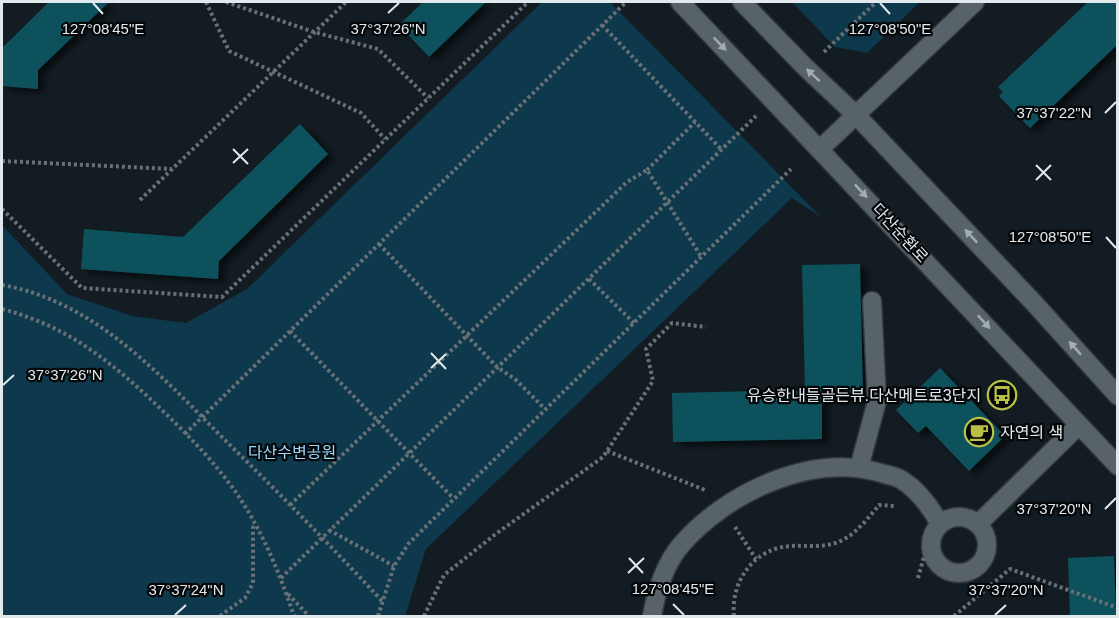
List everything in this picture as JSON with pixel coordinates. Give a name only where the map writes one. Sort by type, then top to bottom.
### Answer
[{"type":"street","name":"다산순환로","points":[[680,2],[1118,466]]},
{"type":"street","points":[[742,2],[856,115],[1034,303],[1118,396]]},
{"type":"street","points":[[820,149],[975,2]]},
{"type":"street","points":[[860,468],[877,401],[872,301]]},
{"type":"street","points":[[978,524],[1078,426]]},
{"type":"street","points":[[652,616],[656,593],[679,547],[723,507],[780,478],[842,466],[901,478],[928,503],[940,524]]},
{"type":"street","points":[[959,516],[978,524],[985,532],[987,552],[975,568],[965,572],[954,572],[937,562],[931,543],[940,524],[959,516]]},
{"type":"path","points":[[206,2],[229,51],[361,113],[386,139]]},
{"type":"path","points":[[226,2],[314,32],[378,49],[428,98]]},
{"type":"path","points":[[140,200],[346,2]]},
{"type":"path","points":[[2,209],[82,288],[222,297],[528,2]]},
{"type":"path","points":[[185,434],[626,2]]},
{"type":"path","points":[[817,58],[876,2]]},
{"type":"path","points":[[602,25],[722,150]]},
{"type":"path","points":[[281,578],[760,112]]},
{"type":"path","points":[[290,505],[627,182],[647,170],[695,122]]},
{"type":"path","points":[[2,161],[172,169]]},
{"type":"path","points":[[647,170],[702,258]]},
{"type":"path","points":[[378,616],[381,600],[394,566],[409,543],[791,170]]},
{"type":"path","points":[[379,244],[466,337],[497,367],[515,379],[545,409]]},
{"type":"path","points":[[589,279],[634,323]]},
{"type":"path","points":[[2,285],[51,300],[95,322],[134,349],[322,536],[381,600]]},
{"type":"path","points":[[2,309],[44,323],[88,346],[122,371],[213,462],[241,500],[281,578],[294,616]]},
{"type":"path","points":[[424,616],[444,575],[497,533],[587,470],[607,451],[653,381],[646,349],[672,323],[706,327]]},
{"type":"path","points":[[290,331],[453,498]]},
{"type":"path","points":[[607,451],[692,488],[713,492],[756,559]]},
{"type":"path","points":[[734,616],[733,603],[741,575],[756,559],[778,548],[830,545],[847,538],[879,505],[894,505],[901,510]]},
{"type":"path","points":[[220,616],[245,598],[253,583],[253,524]]},
{"type":"path","points":[[329,530],[394,566]]},
{"type":"path","points":[[918,578],[925,553],[921,533]]},
{"type":"path","points":[[950,610],[955,616],[1010,569],[1118,608]]},
{"type":"path","points":[[285,591],[309,616]]},
{"type":"green space","name":"다산수변공원","points":[[542,2],[610,2],[821,217],[792,198],[426,549],[405,616],[2,616],[2,225],[67,294],[132,316],[186,323],[247,289]]},
{"type":"green space","points":[[792,2],[920,2],[867,53],[835,47]]},
{"type":"building","points":[[49,2],[109,2],[38,70],[38,89],[2,86],[2,48]]},
{"type":"building","points":[[423,2],[486,2],[429,57],[399,25]]},
{"type":"building","points":[[1088,2],[1118,2],[1118,44],[1030,128],[999,96],[1003,92],[998,87]]},
{"type":"building","points":[[300,124],[328,154],[219,261],[218,279],[81,269],[84,229],[183,237]]},
{"type":"building","points":[[860,264],[863,397],[822,398],[822,439],[673,442],[672,393],[805,390],[802,265]]},
{"type":"building","points":[[940,368],[1005,436],[969,471],[926,426],[918,433],[896,410]]},
{"type":"building","points":[[1114,556],[1116,616],[1070,616],[1068,558]]},
{"type":"place","name":"유승한내들골든뷰.다산메트로3단지","points":[[1002,395]]},
{"type":"place","name":"자연의 색","points":[[979,432]]}]
